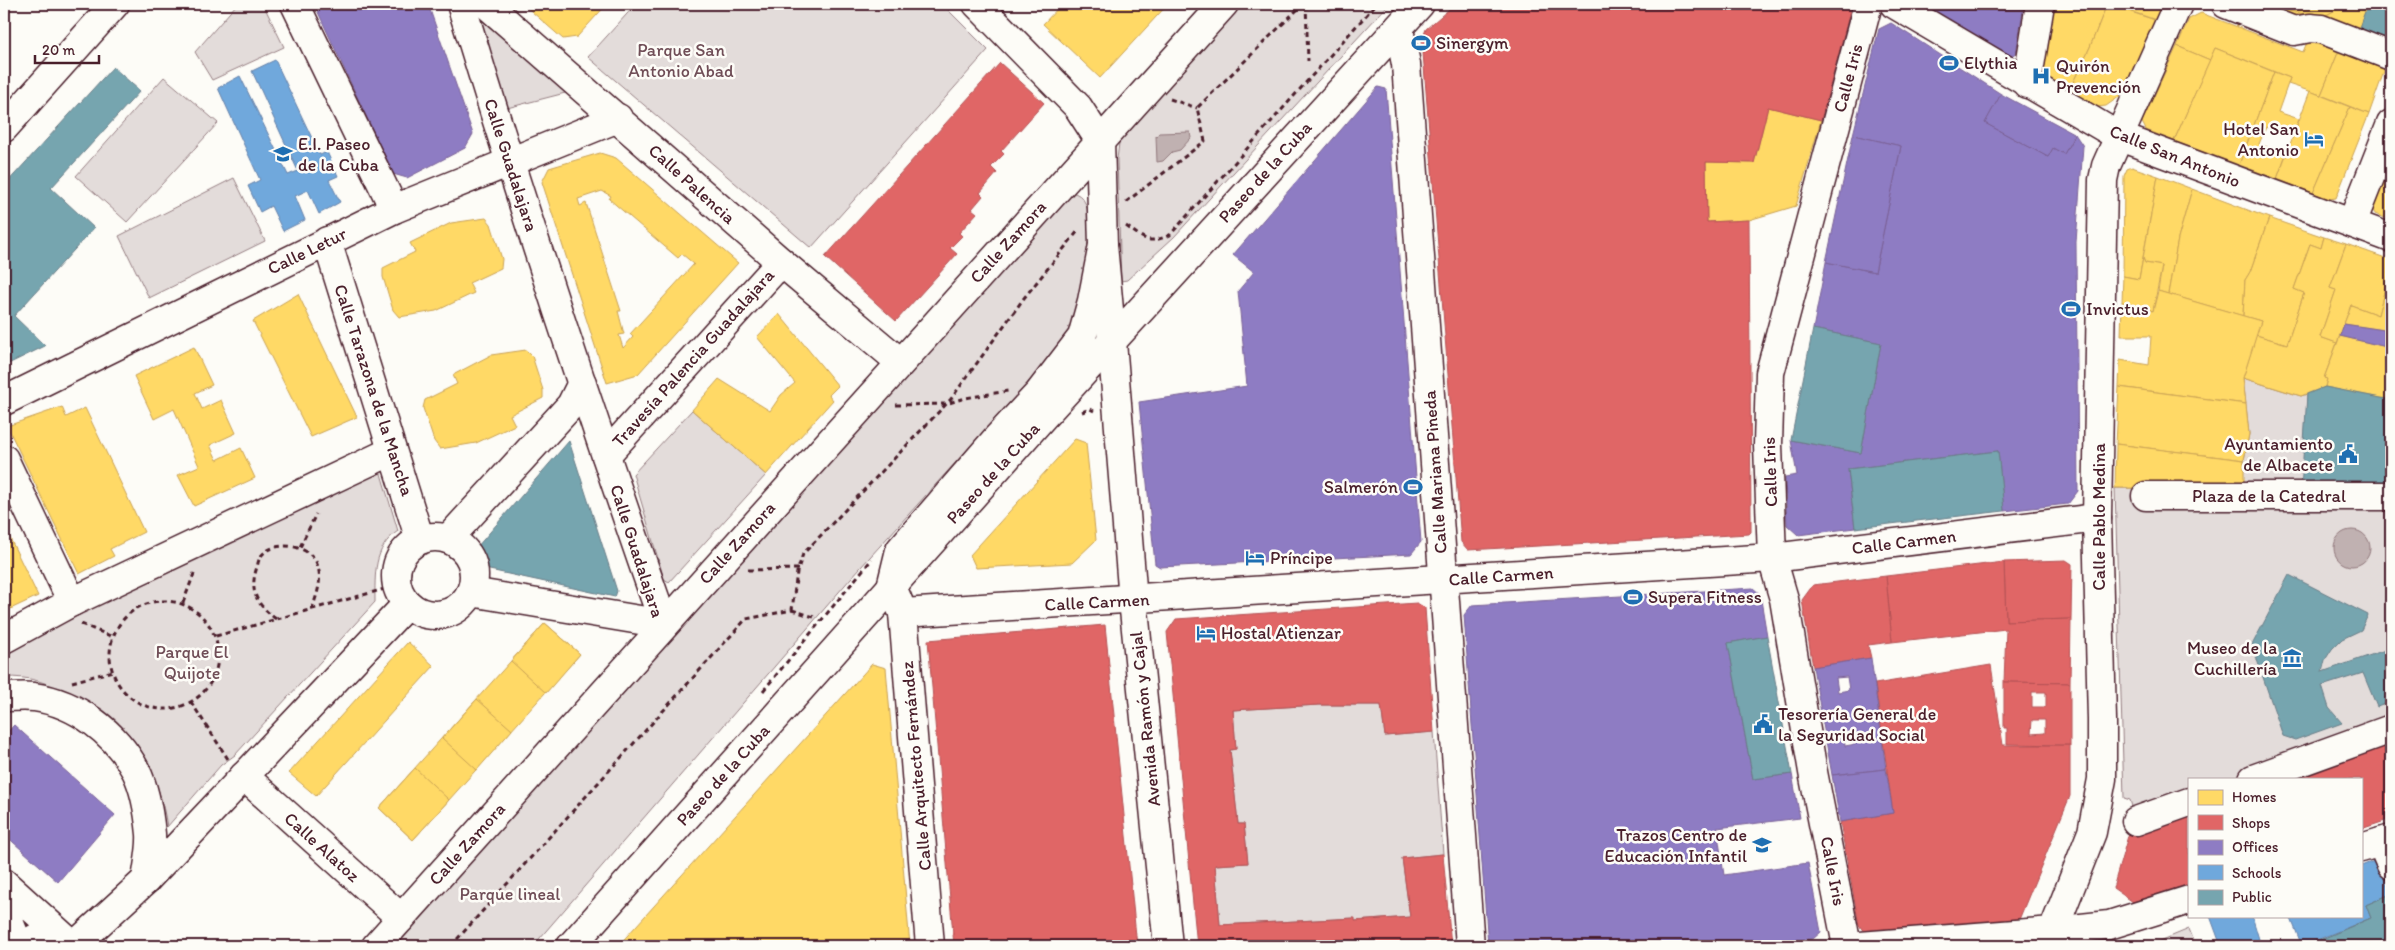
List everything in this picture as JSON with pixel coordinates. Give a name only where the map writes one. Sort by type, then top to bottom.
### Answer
[{"type":"street","points":[[4,128],[115,4]]},
{"type":"street","points":[[295,4],[394,208]]},
{"type":"street","name":"Calle Guadalajara","points":[[461,4],[509,162],[664,624],[471,592]]},
{"type":"street","name":"Calle Palencia","points":[[486,4],[781,262],[900,362]]},
{"type":"street","points":[[890,589],[900,550],[998,437],[1039,393],[1082,337],[1092,302],[1093,236],[1100,141],[1078,106],[977,4]]},
{"type":"street","name":"Calle Zamora","points":[[376,946],[1224,4]]},
{"type":"street","name":"Paseo de la Cuba","points":[[571,946],[849,633],[1268,168],[1399,29],[1420,4]]},
{"type":"street","name":"Calle Iris","points":[[1847,946],[1813,772],[1784,599],[1772,558],[1768,446],[1770,373],[1868,4]]},
{"type":"street","name":"Calle San Antonio","points":[[1894,4],[2120,137],[2391,238]]},
{"type":"street","points":[[2027,84],[2040,4]]},
{"type":"street","name":"Calle Pablo Medina","points":[[2049,939],[2092,832],[2102,778],[2097,518],[2102,196],[2106,166],[2178,4]]},
{"type":"street","points":[[2226,4],[2294,31],[2321,29],[2391,56]]},
{"type":"street","name":"Calle Mariana Pineda","points":[[1399,29],[1406,64],[1470,946]]},
{"type":"street","name":"Calle Letur","points":[[4,401],[394,208],[618,118]]},
{"type":"street","points":[[2352,223],[2391,124]]},
{"type":"street","name":"Avenida Ramón y Cajal","points":[[1093,236],[1112,342],[1133,600],[1168,946]]},
{"type":"street","name":"Calle Tarazona de la Mancha","points":[[327,241],[420,540]]},
{"type":"street","name":"Travesía Palencia Guadalajara","points":[[606,455],[781,262]]},
{"type":"street","points":[[448,539],[571,405],[582,383]]},
{"type":"street","points":[[4,639],[72,602],[392,451]]},
{"type":"street","points":[[4,459],[72,602]]},
{"type":"street","name":"Plaza de la Catedral","points":[[2146,496],[2391,496]]},
{"type":"street","name":"Calle Carmen","points":[[903,613],[1133,600],[1772,558],[2097,518]]},
{"type":"street","points":[[434,537],[448,539],[468,555],[473,567],[474,580],[471,592],[454,611],[442,615],[417,612],[402,595],[396,572],[400,558],[408,547],[420,540],[434,537]]},
{"type":"street","name":"Calle Arquitecto Fernández","points":[[890,589],[900,600],[903,613],[930,946]]},
{"type":"street","points":[[72,944],[146,880],[244,776],[402,595]]},
{"type":"street","points":[[4,697],[34,697],[78,710],[99,726],[121,749],[136,771],[146,801],[151,836],[146,880]]},
{"type":"street","points":[[2257,778],[2391,729]]},
{"type":"street","name":"Calle Alatoz","points":[[244,776],[401,918]]},
{"type":"street","points":[[2136,821],[2188,802]]},
{"type":"street","points":[[4,883],[72,944]]},
{"type":"street","points":[[1860,946],[2049,939],[2109,924],[2188,900]]},
{"type":"street","points":[[4,909],[19,946]]},
{"type":"street","points":[[24,946],[32,939],[43,935],[57,936],[72,944]]},
{"type":"path","points":[[1304,4],[1308,61]]},
{"type":"path","points":[[1197,108],[1304,4]]},
{"type":"path","points":[[1163,96],[1197,108]]},
{"type":"path","points":[[1125,203],[1205,141],[1197,108]]},
{"type":"path","points":[[792,610],[798,569],[803,554],[946,404],[1030,290],[1076,233],[1093,236]]},
{"type":"path","points":[[892,405],[946,404],[965,398],[1014,390]]},
{"type":"path","points":[[276,620],[264,610],[256,595],[252,581],[261,556],[269,550],[286,546],[300,547],[317,562],[320,578],[312,610]]},
{"type":"path","points":[[740,570],[798,569]]},
{"type":"path","points":[[216,636],[312,610],[402,595]]},
{"type":"path","points":[[166,600],[183,603],[203,616],[216,636],[219,655],[216,674],[206,690],[191,702],[173,709],[154,708],[136,701],[122,688],[113,671],[110,654],[113,637],[121,622],[133,610],[149,602],[166,600]]},
{"type":"path","points":[[452,946],[746,619],[792,610],[817,618]]},
{"type":"path","points":[[191,702],[228,759],[244,776]]},
{"type":"green space","points":[[237,4],[263,4],[284,47],[212,80],[195,52]]},
{"type":"green space","name":"Parque San Antonio Abad","points":[[636,4],[942,4],[988,50],[811,248],[588,57]]},
{"type":"green space","points":[[1236,4],[1389,4],[1174,237],[1127,280],[1121,281],[1117,159],[1119,143],[1126,127]]},
{"type":"green space","points":[[487,18],[569,92],[507,108],[479,19]]},
{"type":"green space","points":[[164,77],[218,123],[127,222],[76,176]]},
{"type":"green space","points":[[234,178],[265,241],[149,298],[119,236]]},
{"type":"green space","name":"Parque lineal","points":[[1075,193],[1083,200],[1088,211],[1089,226],[1086,260],[1074,327],[1067,347],[1053,362],[1032,378],[851,578],[533,946],[393,946],[1070,194]]},
{"type":"green space","points":[[2243,378],[2301,396],[2307,394],[2306,433],[2391,490],[2391,595],[2385,600],[2391,618],[2391,736],[2276,778],[2188,778],[2188,809],[2138,826],[2130,800],[2124,798],[2115,488],[2243,489],[2244,460],[2249,434]]},
{"type":"green space","points":[[692,410],[766,475],[669,582],[664,579],[633,474]]},
{"type":"green space","name":"Parque El Quijote","points":[[379,467],[398,531],[384,545],[377,563],[375,602],[235,755],[221,765],[167,827],[164,808],[158,790],[142,754],[132,738],[105,711],[83,698],[36,680],[4,677],[4,651],[10,644]]},
{"type":"green space","points":[[1319,705],[1381,705],[1385,736],[1434,732],[1443,854],[1402,858],[1410,917],[1355,921],[1354,918],[1220,925],[1215,865],[1248,863],[1244,824],[1238,824],[1230,750],[1236,749],[1233,710]]},
{"type":"green space","points":[[2189,929],[2196,946],[2148,946]]},
{"type":"shaded area","points":[[1190,132],[1191,138],[1180,150],[1172,152],[1163,161],[1157,162],[1156,136],[1159,133]]},
{"type":"shaded area","points":[[2352,530],[2359,531],[2365,535],[2369,541],[2369,555],[2365,561],[2359,565],[2352,566],[2345,565],[2339,561],[2335,555],[2334,548],[2335,541],[2339,535],[2345,531]]},
{"type":"building: Homes","points":[[523,4],[607,4],[577,37],[563,39]]},
{"type":"building: Homes","points":[[1062,4],[1168,4],[1100,78],[1043,24]]},
{"type":"building: Homes","points":[[2051,4],[2107,4],[2090,47],[2066,97],[2038,80]]},
{"type":"building: Homes","points":[[2107,4],[2161,22],[2126,92],[2106,106],[2090,108],[2066,97],[2090,47]]},
{"type":"building: Homes","points":[[2109,4],[2170,4],[2159,21]]},
{"type":"building: Homes","points":[[2263,4],[2280,4],[2290,11],[2315,16],[2326,15],[2347,4],[2368,4],[2355,38]]},
{"type":"building: Homes","points":[[2280,4],[2347,4],[2326,15],[2315,16],[2290,11]]},
{"type":"building: Homes","points":[[2201,13],[2303,52],[2310,35],[2342,43],[2321,95],[2288,84],[2290,78],[2215,48],[2210,60],[2177,46],[2189,19]]},
{"type":"building: Homes","points":[[2342,43],[2386,66],[2369,114],[2321,95]]},
{"type":"building: Homes","points":[[2177,46],[2210,60],[2174,141],[2146,130],[2142,122]]},
{"type":"building: Homes","points":[[2215,48],[2274,72],[2239,165],[2174,141]]},
{"type":"building: Homes","points":[[2274,72],[2290,78],[2278,112],[2299,119],[2293,136],[2266,127],[2259,144],[2286,154],[2277,179],[2239,165]]},
{"type":"building: Homes","name":"Hotel San Antonio","points":[[2310,91],[2350,107],[2313,193],[2277,179]]},
{"type":"building: Homes","points":[[1768,107],[1821,120],[1796,206],[1749,220],[1707,222],[1706,162],[1754,163]]},
{"type":"building: Homes","points":[[2350,107],[2369,114],[2336,198],[2329,199],[2313,193]]},
{"type":"building: Homes","points":[[600,153],[616,158],[738,263],[638,374],[607,383],[542,182],[549,168]],"holes":[[[602,191],[611,196],[609,199],[678,258],[682,254],[694,264],[630,334],[633,337],[623,348],[619,335],[624,334],[618,311],[621,311],[586,203],[580,206],[578,199]]]},
{"type":"building: Homes","points":[[2132,167],[2158,176],[2139,279],[2123,276],[2124,176],[2127,169]]},
{"type":"building: Homes","points":[[2385,172],[2391,175],[2391,220],[2375,214],[2372,208]]},
{"type":"building: Homes","points":[[2158,176],[2192,189],[2178,239],[2168,294],[2158,291],[2162,266],[2145,263],[2143,258]]},
{"type":"building: Homes","points":[[2192,189],[2269,218],[2250,272],[2245,280],[2243,316],[2168,294],[2178,239]]},
{"type":"building: Homes","points":[[486,218],[491,224],[502,259],[501,268],[469,283],[474,293],[436,311],[399,317],[393,310],[383,277],[383,268],[415,252],[410,243],[451,223]]},
{"type":"building: Homes","points":[[2269,218],[2324,237],[2321,248],[2310,244],[2294,289],[2304,293],[2287,344],[2256,335],[2261,321],[2243,316],[2245,280],[2250,272]]},
{"type":"building: Homes","points":[[2324,237],[2346,244],[2330,288],[2336,290],[2320,337],[2337,343],[2324,378],[2327,379],[2325,387],[2301,396],[2243,378],[2256,335],[2287,344],[2304,293],[2294,289],[2310,244],[2321,248]]},
{"type":"building: Homes","points":[[2346,244],[2391,260],[2391,266],[2378,315],[2351,305],[2337,343],[2320,337],[2336,290],[2330,288]]},
{"type":"building: Homes","points":[[2143,258],[2145,263],[2162,266],[2153,311],[2122,302],[2123,276],[2139,279]]},
{"type":"building: Homes","points":[[2391,266],[2391,331],[2344,324],[2351,305],[2378,315]]},
{"type":"building: Homes","points":[[2158,291],[2261,321],[2243,378],[2246,404],[2119,387],[2120,360],[2149,365],[2151,336],[2121,336],[2122,302],[2153,311]]},
{"type":"building: Homes","points":[[298,294],[357,417],[311,437],[253,321]]},
{"type":"building: Homes","points":[[779,314],[838,386],[829,395],[833,400],[766,475],[692,410],[719,379],[770,411],[781,395],[795,383],[757,337]]},
{"type":"building: Homes","points":[[2340,336],[2391,348],[2391,400],[2325,387],[2327,379],[2324,378]]},
{"type":"building: Homes","points":[[194,347],[212,385],[195,393],[202,409],[221,400],[236,433],[210,445],[217,460],[241,448],[255,478],[194,506],[178,475],[199,466],[174,409],[154,419],[134,376]]},
{"type":"building: Homes","points":[[526,350],[532,356],[543,390],[543,398],[510,415],[515,425],[476,443],[440,449],[434,441],[423,408],[425,400],[457,384],[453,375],[491,355]]},
{"type":"building: Homes","points":[[2119,387],[2246,404],[2249,434],[2244,460],[2116,444]]},
{"type":"building: Homes","points":[[62,407],[66,417],[85,408],[144,532],[110,549],[114,556],[79,574],[7,426]]},
{"type":"building: Homes","points":[[1075,439],[1086,443],[1096,540],[1072,563],[976,568],[970,555]]},
{"type":"building: Homes","points":[[2116,444],[2244,460],[2244,489],[2115,488]]},
{"type":"building: Homes","points":[[4,526],[38,596],[4,612]]},
{"type":"building: Homes","points":[[545,623],[580,654],[413,840],[379,808]]},
{"type":"building: Homes","points":[[545,623],[580,654],[546,693],[511,661]]},
{"type":"building: Homes","points":[[408,642],[434,666],[316,796],[289,773]]},
{"type":"building: Homes","points":[[872,664],[886,668],[910,946],[618,946]]},
{"type":"building: Homes","points":[[477,699],[512,730],[477,770],[442,738]]},
{"type":"building: Homes","points":[[415,768],[449,800],[413,840],[379,808]]},
{"type":"building: Shops","points":[[1455,4],[1848,5],[1850,11],[1821,120],[1768,107],[1754,163],[1706,162],[1707,222],[1749,220],[1751,532],[1749,534],[1468,550],[1461,542],[1422,40],[1426,29]]},
{"type":"building: Shops","points":[[1000,63],[1044,103],[1001,151],[1004,154],[991,167],[997,173],[980,193],[983,196],[972,209],[977,213],[959,233],[962,236],[950,248],[957,254],[896,321],[825,257]]},
{"type":"building: Shops","points":[[2066,560],[2072,564],[2071,619],[2006,621],[2004,562]]},
{"type":"building: Shops","points":[[2004,562],[2006,621],[2071,619],[2070,683],[2004,682],[2006,629],[1892,642],[1886,576]]},
{"type":"building: Shops","points":[[1886,576],[1892,642],[1868,645],[1871,658],[1813,667],[1802,600],[1813,585]]},
{"type":"building: Shops","points":[[1417,603],[1425,608],[1434,732],[1385,736],[1381,705],[1319,705],[1233,710],[1236,749],[1230,750],[1238,824],[1244,824],[1248,863],[1215,865],[1220,925],[1355,918],[1355,921],[1410,917],[1402,858],[1443,854],[1451,946],[1197,946],[1167,632],[1176,619]]},
{"type":"building: Shops","points":[[1105,625],[1137,946],[954,946],[928,640]]},
{"type":"building: Shops","points":[[1991,665],[2003,745],[2070,745],[2070,796],[2018,922],[1867,936],[1859,925],[1840,822],[1893,813],[1875,684]]},
{"type":"building: Shops","points":[[2004,682],[2070,683],[2070,745],[2007,744],[2007,728],[2004,728]],"holes":[[[2032,692],[2046,692],[2046,707],[2032,707]],[[2032,720],[2045,720],[2045,733],[2031,734]]]},
{"type":"building: Shops","points":[[2391,736],[2391,787],[2389,788],[2391,794],[2391,819],[2362,829],[2362,778],[2276,778]]},
{"type":"building: Shops","points":[[2188,809],[2188,884],[2133,902],[2113,888],[2130,829]]},
{"type":"building: Offices","points":[[317,4],[428,4],[473,134],[465,148],[407,178],[393,174],[317,10]]},
{"type":"building: Offices","points":[[2024,4],[2016,53],[2007,58],[1925,5]]},
{"type":"building: Offices","points":[[1891,23],[2001,94],[1985,123],[2048,157],[2053,148],[2064,154],[2075,134],[2083,146],[2076,242],[2078,491],[2068,504],[2004,511],[1998,451],[1848,469],[1855,528],[1798,535],[1787,525],[1785,477],[1797,475],[1791,440],[1861,453],[1881,343],[1813,329],[1826,262],[1875,272],[1901,146],[1853,135],[1879,29]]},
{"type":"building: Offices","points":[[1378,87],[1386,89],[1421,542],[1411,554],[1160,567],[1155,564],[1139,402],[1247,386],[1238,291],[1254,272],[1233,255]]},
{"type":"building: Offices","points":[[2001,94],[2075,134],[2064,154],[2053,148],[2048,157],[1985,123]]},
{"type":"building: Offices","points":[[1853,135],[1901,146],[1875,272],[1826,262]]},
{"type":"building: Offices","points":[[2344,324],[2391,331],[2391,348],[2340,336]]},
{"type":"building: Offices","points":[[1753,588],[1760,594],[1767,636],[1728,643],[1753,779],[1792,774],[1800,818],[1717,828],[1724,875],[1808,863],[1821,932],[1813,939],[1712,946],[1488,946],[1464,615],[1472,605]]},
{"type":"building: Offices","points":[[1871,658],[1886,769],[1832,775],[1813,667]],"holes":[[[1847,677],[1849,690],[1838,692],[1836,678]],[[1854,730],[1856,744],[1845,746],[1843,732]]]},
{"type":"building: Offices","points":[[14,725],[115,815],[58,882],[4,834],[4,736]]},
{"type":"building: Offices","points":[[1886,769],[1893,813],[1840,822],[1832,775]]},
{"type":"building: Offices","points":[[2121,940],[2123,946],[2099,946]]},
{"type":"building: Schools","points":[[275,60],[320,155],[327,152],[338,176],[329,180],[340,202],[319,214],[308,190],[295,196],[305,220],[283,231],[271,206],[260,212],[248,186],[260,180],[218,88],[240,76],[288,175],[298,171],[252,71]]},
{"type":"building: Schools","points":[[2377,860],[2391,894],[2366,905],[2371,918],[2302,946],[2291,918],[2362,918],[2362,866]]},
{"type":"building: Schools","points":[[2211,918],[2253,918],[2261,946],[2221,946]]},
{"type":"building: Public","points":[[2368,4],[2391,4],[2391,51],[2355,38]]},
{"type":"building: Public","points":[[113,67],[140,91],[51,188],[94,228],[14,316],[45,346],[4,366],[4,186]]},
{"type":"building: Public","points":[[1813,329],[1881,343],[1861,453],[1791,440]]},
{"type":"building: Public","name":"Ayuntamiento de Albacete","points":[[2325,387],[2391,400],[2391,490],[2301,490],[2307,394]]},
{"type":"building: Public","points":[[569,441],[617,591],[615,597],[485,569],[477,547]]},
{"type":"building: Public","points":[[1998,451],[2004,511],[1855,528],[1848,469]]},
{"type":"building: Public","name":"Museo de la Cuchillería","points":[[2289,575],[2368,615],[2361,630],[2342,639],[2332,649],[2325,660],[2322,672],[2391,648],[2391,702],[2377,707],[2363,673],[2322,686],[2329,708],[2342,723],[2295,740],[2283,736],[2252,645]]},
{"type":"building: Public","name":"Tesorería General de la Seguridad Social","points":[[1767,636],[1792,774],[1753,779],[1728,643]]},
{"type":"building: Public","points":[[2391,894],[2391,946],[2306,946],[2371,918],[2366,905]]},
{"type":"building: Public","points":[[2391,894],[2391,946],[2306,946],[2371,918],[2366,905]]},
{"type":"place","name":"Sinergym","points":[[1421,43]]},
{"type":"place","name":"Elythia","points":[[1949,63]]},
{"type":"place","name":"Quirón Prevención","points":[[2041,76]]},
{"type":"place","name":"Hotel San Antonio","points":[[2314,139]]},
{"type":"place","name":"E.I. Paseo de la Cuba","points":[[283,154]]},
{"type":"place","name":"Invictus","points":[[2071,309]]},
{"type":"place","name":"Ayuntamiento de Albacete","points":[[2348,454]]},
{"type":"place","name":"Salmerón","points":[[1413,487]]},
{"type":"place","name":"Príncipe","points":[[1255,558]]},
{"type":"place","name":"Supera Fitness","points":[[1633,597]]},
{"type":"place","name":"Hostal Atienzar","points":[[1206,633]]},
{"type":"place","name":"Museo de la Cuchillería","points":[[2292,658]]},
{"type":"place","name":"Tesorería General de la Seguridad Social","points":[[1763,724]]},
{"type":"place","name":"Trazos Centro de Educación Infantil","points":[[1762,845]]}]
